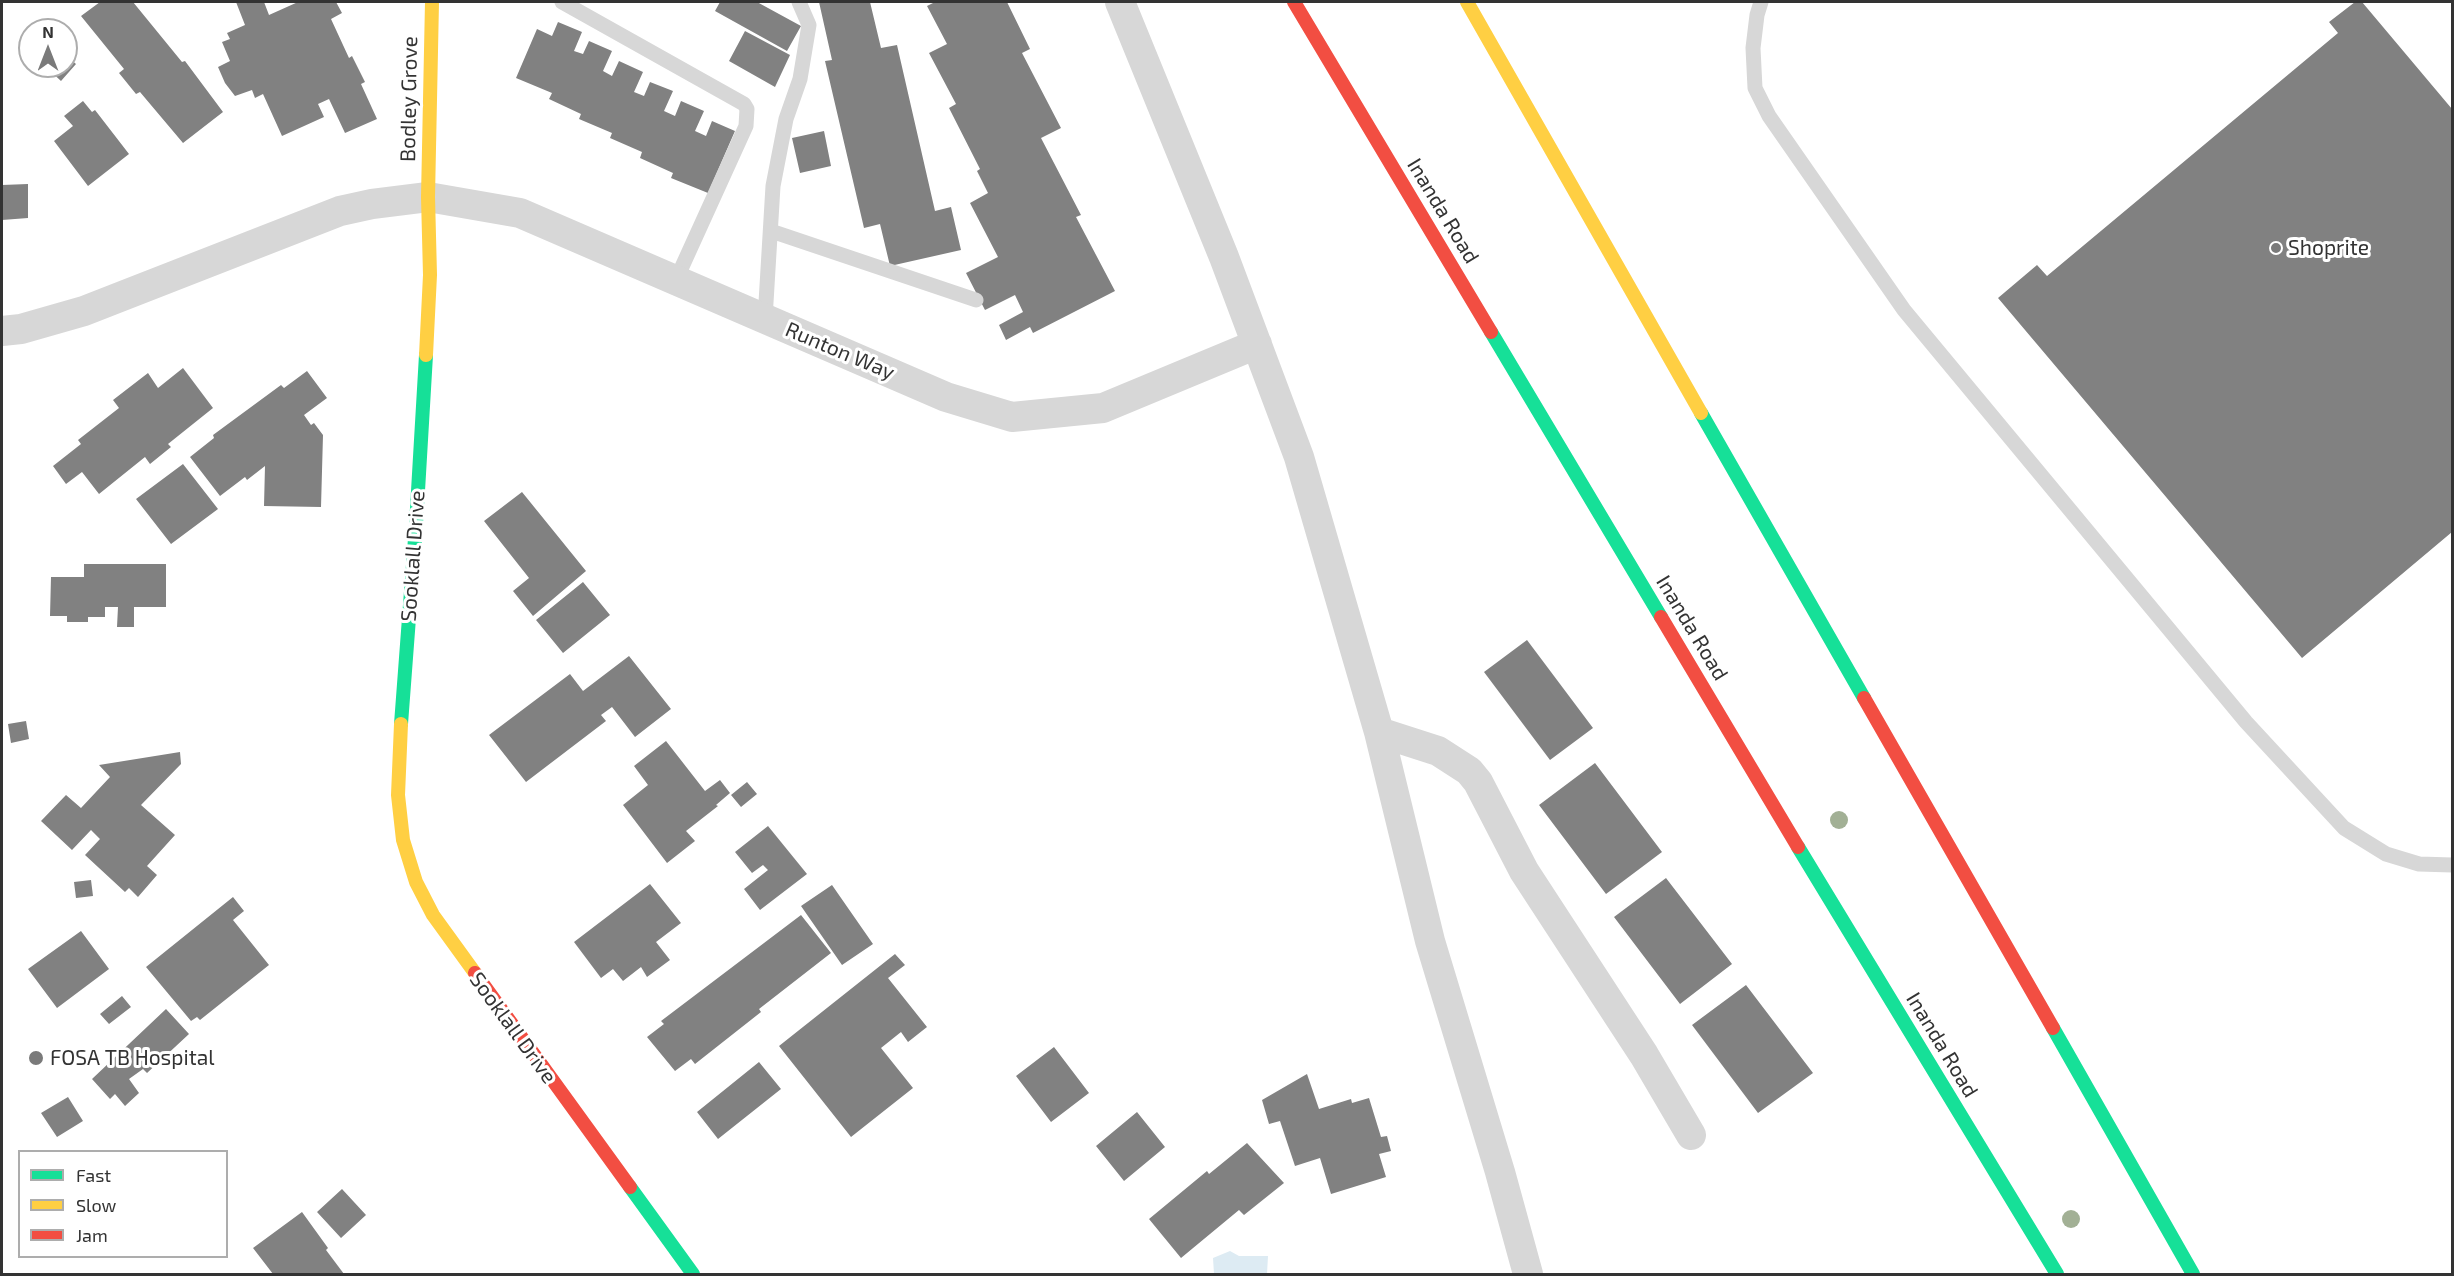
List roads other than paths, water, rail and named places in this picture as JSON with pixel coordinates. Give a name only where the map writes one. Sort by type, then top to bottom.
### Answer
[{"type":"main road","name":"Bodley Grove","points":[[428,197],[432,2]]},
{"type":"main road","name":"Inanda Road","points":[[1294,2],[1823,889],[2057,1275]]},
{"type":"main road","points":[[1467,2],[2193,1275]]},
{"type":"main road","name":"Sooklall Drive","points":[[428,197],[430,275],[416,525],[400,711],[398,795],[403,840],[416,882],[433,915],[693,1275]]},
{"type":"street","points":[[1120,2],[1257,344],[1299,457],[1379,732],[1430,941],[1500,1173],[1528,1275]]},
{"type":"street","name":"Runton Way","points":[[428,197],[520,213],[946,397],[1012,417],[1103,408],[1257,344]]},
{"type":"street","points":[[2,331],[21,329],[84,311],[340,211],[372,204],[428,197]]},
{"type":"street","points":[[1379,732],[1438,751],[1474,776],[1524,871],[1644,1055],[1691,1135]]},
{"type":"lane","points":[[562,2],[744,104],[747,109],[746,126],[676,280]]},
{"type":"lane","points":[[765,319],[773,186],[784,130],[800,79],[808,40],[809,25],[799,2]]},
{"type":"lane","points":[[1761,2],[1753,48],[1755,87],[1769,116],[1904,310],[2246,722],[2344,828],[2386,854],[2420,864],[2452,865]]},
{"type":"lane","points":[[771,231],[976,300]]},
{"type":"place","name":"Shoprite","points":[[2276,248]]},
{"type":"place","name":"FOSA TB Hospital","points":[[36,1058]]}]
